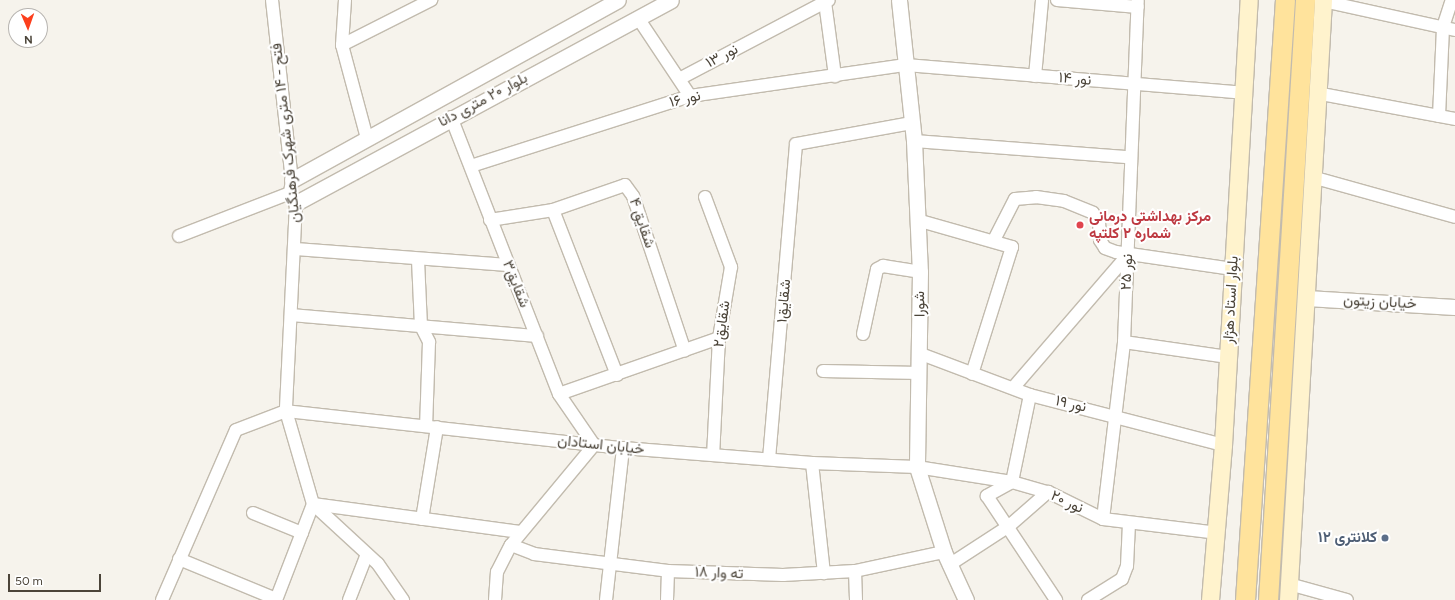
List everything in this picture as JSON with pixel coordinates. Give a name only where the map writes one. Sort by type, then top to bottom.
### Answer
[{"type":"main road","name":"بلوار استاد هژار","points":[[1210,600],[1218,533],[1224,445],[1232,269],[1249,0]]},
{"type":"main road","points":[[1245,600],[1285,0]]},
{"type":"main road","points":[[1268,600],[1305,0]]},
{"type":"main road","points":[[1289,592],[1316,93],[1323,0]]},
{"type":"street","name":"فتح - ۱۴ متری شهرک فرهنگیان","points":[[272,0],[292,192],[295,249],[286,411]]},
{"type":"street","points":[[345,0],[342,45],[367,138]]},
{"type":"street","points":[[342,45],[431,0]]},
{"type":"street","name":"بلوار ۲۰ متری دانا","points":[[292,192],[367,138],[618,0]]},
{"type":"street","name":"بلوار ۲۰ متری دانا","points":[[292,192],[451,117],[671,0]]},
{"type":"street","name":"شورا","points":[[899,0],[914,141],[918,220],[921,354],[917,467],[947,559],[966,600]]},
{"type":"street","points":[[1035,76],[1042,0]]},
{"type":"street","points":[[1057,0],[1138,3]]},
{"type":"street","points":[[1323,0],[1455,30]]},
{"type":"street","points":[[1439,116],[1442,27],[1452,0]]},
{"type":"street","points":[[827,1],[835,76]]},
{"type":"street","name":"نور ۱۳","points":[[681,78],[827,1]]},
{"type":"street","name":"نور ۲۵","points":[[1103,519],[1117,415],[1124,342],[1128,255],[1129,157],[1135,84],[1138,3]]},
{"type":"street","points":[[638,18],[681,78],[690,96]]},
{"type":"street","name":"نور ۱۶","points":[[471,166],[690,96],[906,65]]},
{"type":"street","name":"نور ۱۴","points":[[906,65],[1243,93]]},
{"type":"street","points":[[1316,93],[1455,119]]},
{"type":"street","name":"شقایق۳","points":[[451,117],[559,394],[594,445]]},
{"type":"street","name":"شقایق۱","points":[[769,459],[796,144],[911,123]]},
{"type":"street","points":[[914,141],[1129,157]]},
{"type":"street","points":[[1312,177],[1455,216]]},
{"type":"street","name":"شقایق ۴","points":[[490,220],[553,210],[617,185],[629,189],[685,351]]},
{"type":"street","points":[[179,236],[292,192]]},
{"type":"street","name":"شقایق۲","points":[[705,197],[731,268],[718,338],[713,455]]},
{"type":"street","points":[[994,240],[1014,199],[1036,197],[1085,207],[1099,221],[1100,240],[1105,248],[1128,255],[1232,269]]},
{"type":"street","points":[[553,210],[617,375]]},
{"type":"street","points":[[918,220],[994,240],[1012,247],[972,374]]},
{"type":"street","points":[[295,249],[418,260],[508,265]]},
{"type":"street","points":[[1013,388],[1128,255]]},
{"type":"street","points":[[418,260],[421,326],[428,342],[432,426],[422,519]]},
{"type":"street","points":[[863,334],[877,269],[883,266],[920,272]]},
{"type":"street","name":"خیابان زیتون","points":[[1306,298],[1455,307]]},
{"type":"street","points":[[292,315],[537,336]]},
{"type":"street","points":[[559,394],[617,375],[718,338]]},
{"type":"street","points":[[1124,342],[1228,357]]},
{"type":"street","name":"نور ۱۹","points":[[921,354],[1030,395],[1117,415],[1224,445]]},
{"type":"street","points":[[822,370],[920,373]]},
{"type":"street","points":[[1030,395],[1012,482],[987,496],[1009,526],[1056,600]]},
{"type":"street","points":[[162,600],[236,430],[286,411],[314,504],[367,554],[403,600]]},
{"type":"street","name":"خیابان استادان","points":[[286,411],[622,448],[812,463],[917,467]]},
{"type":"street","points":[[495,600],[497,572],[511,546],[520,532],[594,445]]},
{"type":"street","points":[[606,600],[622,448]]},
{"type":"street","points":[[812,463],[824,573]]},
{"type":"street","name":"نور ۲۰","points":[[917,467],[1012,482],[1048,492],[1103,519],[1129,524],[1218,533]]},
{"type":"street","points":[[947,559],[1009,526],[1048,492]]},
{"type":"street","points":[[314,504],[520,532]]},
{"type":"street","points":[[179,558],[276,600],[314,504]]},
{"type":"street","points":[[253,513],[302,533]]},
{"type":"street","points":[[1088,600],[1122,579],[1127,566],[1129,524]]},
{"type":"street","name":"ته وار ۱۸","points":[[511,546],[534,554],[610,562],[668,571],[783,575],[855,571],[947,559]]},
{"type":"street","points":[[349,600],[367,554]]},
{"type":"street","points":[[667,600],[668,571]]},
{"type":"street","points":[[855,571],[856,600]]},
{"type":"street","points":[[1289,592],[1347,600]]},
{"type":"place","name":"مرکز بهداشتی درمانی شماره ۲ کلتپه","points":[[1080,225]]},
{"type":"place","name":"کلانتری ۱۲","points":[[1385,538]]}]
